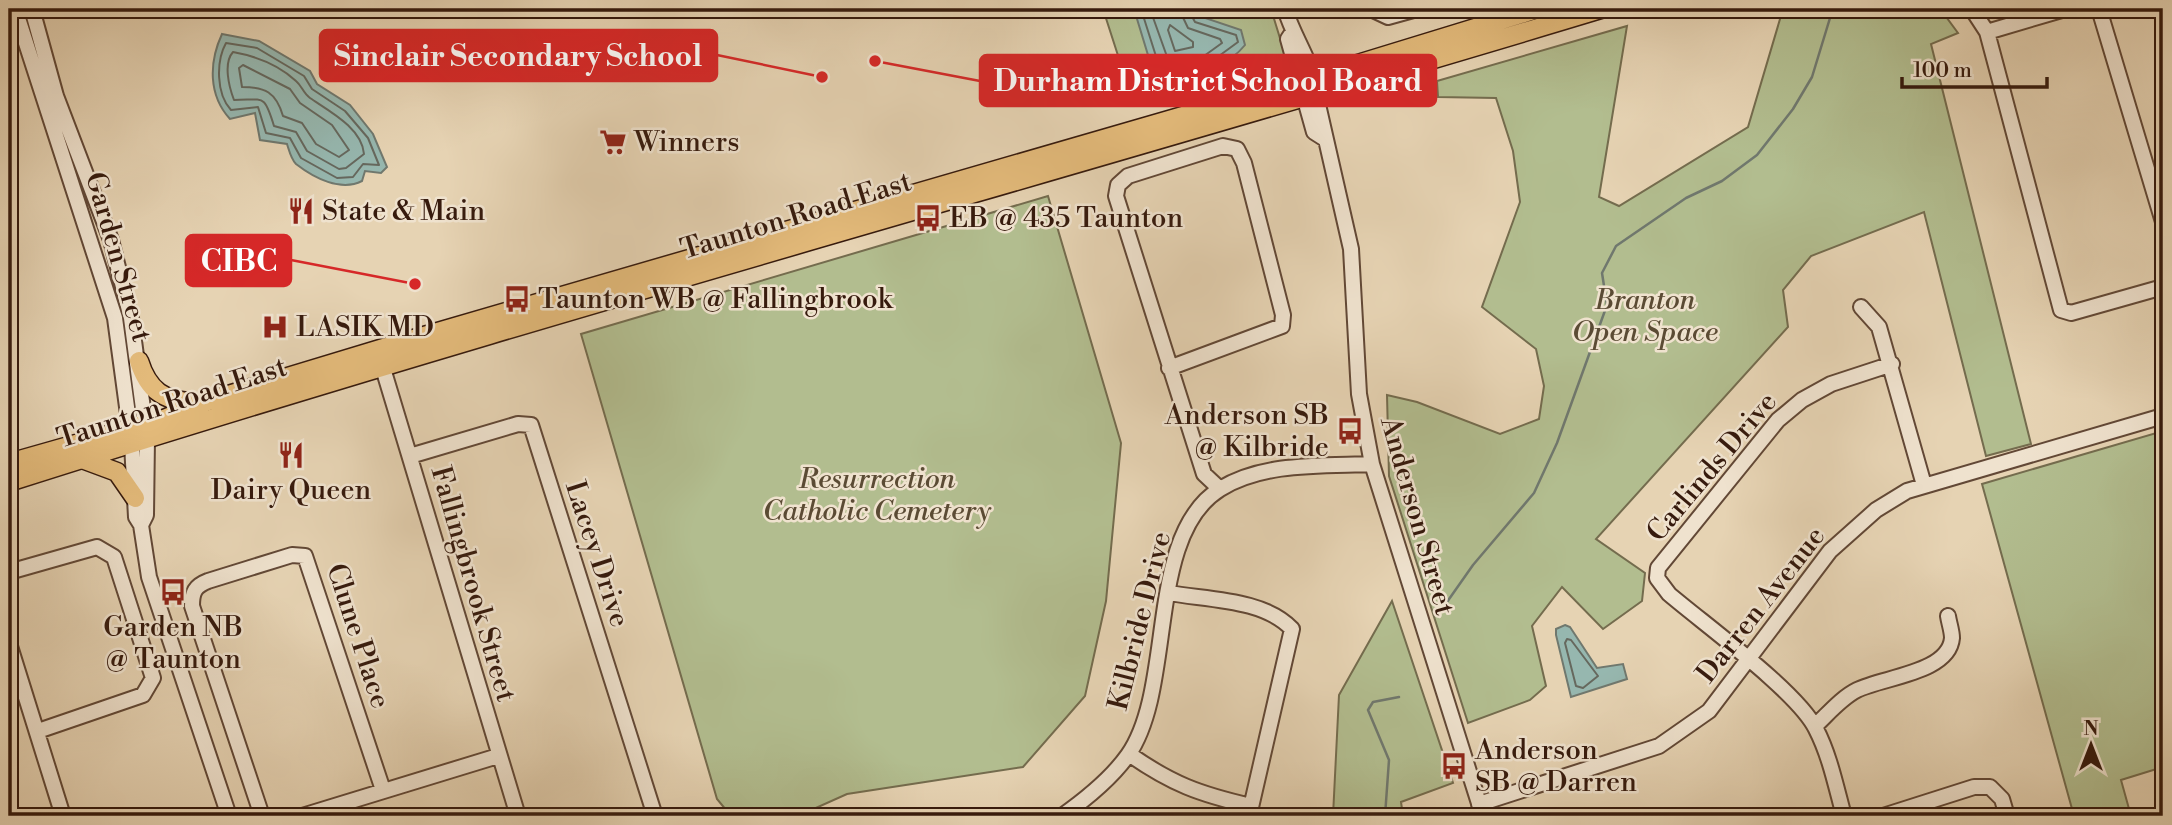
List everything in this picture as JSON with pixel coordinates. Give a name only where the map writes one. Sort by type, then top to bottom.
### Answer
[{"type":"main road","name":"Taunton Road East","points":[[9,463],[138,434],[857,225],[1308,88],[1537,9]]},
{"type":"main road","name":"Taunton Road East","points":[[9,482],[82,459],[205,402],[510,310],[1601,9]]},
{"type":"main road","points":[[139,361],[145,381],[163,397],[174,402],[205,402]]},
{"type":"main road","points":[[82,459],[117,472],[135,498]]},
{"type":"street","name":"Garden Street","points":[[15,9],[116,318],[138,434],[146,515],[141,525]]},
{"type":"street","name":"Garden Street","points":[[32,9],[56,96],[111,240],[139,361],[136,516],[141,525],[149,577],[229,816]]},
{"type":"street","name":"Anderson Street","points":[[1284,9],[1292,33],[1288,39],[1308,88],[1314,132],[1325,139],[1351,249],[1359,394],[1371,464],[1481,810]]},
{"type":"street","points":[[1371,9],[1388,18],[1417,9]]},
{"type":"street","points":[[1972,9],[1987,32],[2061,310],[2071,313],[2163,288]]},
{"type":"street","points":[[1987,32],[2065,9]]},
{"type":"street","points":[[2099,9],[2163,222]]},
{"type":"street","points":[[1169,368],[1282,326],[1280,302],[1244,163],[1237,149],[1223,146],[1128,176],[1118,185],[1116,196],[1169,368],[1203,474],[1220,489]]},
{"type":"street","points":[[1861,307],[1879,327],[1892,364],[1924,485]]},
{"type":"street","name":"Carlinds Drive","points":[[1749,661],[1669,594],[1657,578],[1658,568],[1778,421],[1802,400],[1831,384],[1892,364]]},
{"type":"street","name":"Fallingbrook Street","points":[[382,365],[518,816]]},
{"type":"street","name":"Darren Avenue","points":[[1481,810],[1659,746],[1709,711],[1830,551],[1876,510],[1907,491],[2163,416]]},
{"type":"street","name":"Lacey Drive","points":[[410,456],[518,424],[531,425],[654,816]]},
{"type":"street","name":"Kilbride Drive","points":[[1062,816],[1088,798],[1129,754],[1145,715],[1179,547],[1194,513],[1220,489],[1270,472],[1371,464]]},
{"type":"street","points":[[9,572],[97,548],[114,557],[153,678],[143,695],[38,731]]},
{"type":"street","name":"Clune Place","points":[[262,816],[192,606],[192,596],[197,587],[208,581],[292,555],[305,556],[383,790]]},
{"type":"street","points":[[1129,754],[1168,781],[1250,811],[1292,629],[1282,619],[1264,610],[1169,593]]},
{"type":"street","points":[[1815,726],[1853,692],[1879,681],[1932,666],[1946,653],[1952,639],[1948,616]]},
{"type":"street","points":[[9,643],[63,816]]},
{"type":"street","points":[[1749,661],[1778,685],[1815,726],[1826,753],[1844,816]]},
{"type":"street","points":[[302,816],[498,756]]},
{"type":"street","points":[[1883,816],[1974,787],[1990,787],[2003,799],[2007,816]]},
{"type":"green space","points":[[1103,9],[1271,9],[1287,61],[1134,105]]},
{"type":"green space","name":"Branton Open Space","points":[[1783,9],[1945,9],[1947,18],[1958,33],[1931,44],[2031,444],[1986,456],[1924,212],[1811,256],[1783,290],[1788,327],[1596,539],[1645,573],[1642,601],[1603,629],[1562,587],[1532,626],[1546,686],[1530,700],[1468,723],[1389,476],[1387,395],[1417,402],[1500,434],[1539,419],[1544,386],[1536,349],[1482,307],[1520,202],[1513,151],[1496,98],[1438,97],[1437,81],[1627,26],[1599,197],[1619,206],[1748,127]]},
{"type":"green space","name":"Resurrection Catholic Cemetery","points":[[1048,196],[1121,443],[1106,601],[1085,696],[1023,767],[847,794],[798,816],[731,816],[717,799],[581,334]]},
{"type":"green space","points":[[2163,431],[2163,767],[2121,780],[2131,816],[2074,816],[1982,484]]},
{"type":"green space","points":[[1392,601],[1453,783],[1401,802],[1403,816],[1333,816],[1339,695]]},
{"type":"water","points":[[1134,9],[1193,9],[1199,16],[1241,30],[1245,45],[1218,66],[1164,83],[1155,78]]},
{"type":"water","points":[[222,34],[259,41],[310,71],[317,84],[350,105],[373,134],[387,167],[381,173],[365,171],[362,181],[354,184],[328,182],[296,164],[287,144],[260,140],[255,113],[230,119],[214,89],[213,67]]},
{"type":"water","points":[[1565,625],[1570,627],[1597,668],[1623,664],[1627,679],[1571,697],[1556,635],[1556,629]]},
{"type":"waterway","points":[[1447,602],[1473,565],[1534,493],[1557,443],[1607,305],[1602,273],[1616,246],[1686,198],[1722,181],[1757,155],[1793,109],[1812,77],[1830,18],[1837,9]]},
{"type":"waterway","points":[[1385,816],[1389,760],[1368,710],[1373,702],[1399,697]]},
{"type":"place","name":"Durham District School Board","points":[[875,61]]},
{"type":"place","name":"Sinclair Secondary School","points":[[822,77]]},
{"type":"place","name":"Winners","points":[[613,142]]},
{"type":"place","name":"State & Main","points":[[301,211]]},
{"type":"place","name":"EB @ 435 Taunton","points":[[928,218]]},
{"type":"place","name":"CIBC","points":[[415,284]]},
{"type":"place","name":"Taunton WB @ Fallingbrook","points":[[517,299]]},
{"type":"place","name":"LASIK MD","points":[[275,327]]},
{"type":"place","name":"Anderson SB @ Kilbride","points":[[1350,431]]},
{"type":"place","name":"Dairy Queen","points":[[291,455]]},
{"type":"place","name":"Garden NB @ Taunton","points":[[173,592]]},
{"type":"place","name":"Anderson SB @ Darren","points":[[1454,766]]}]
